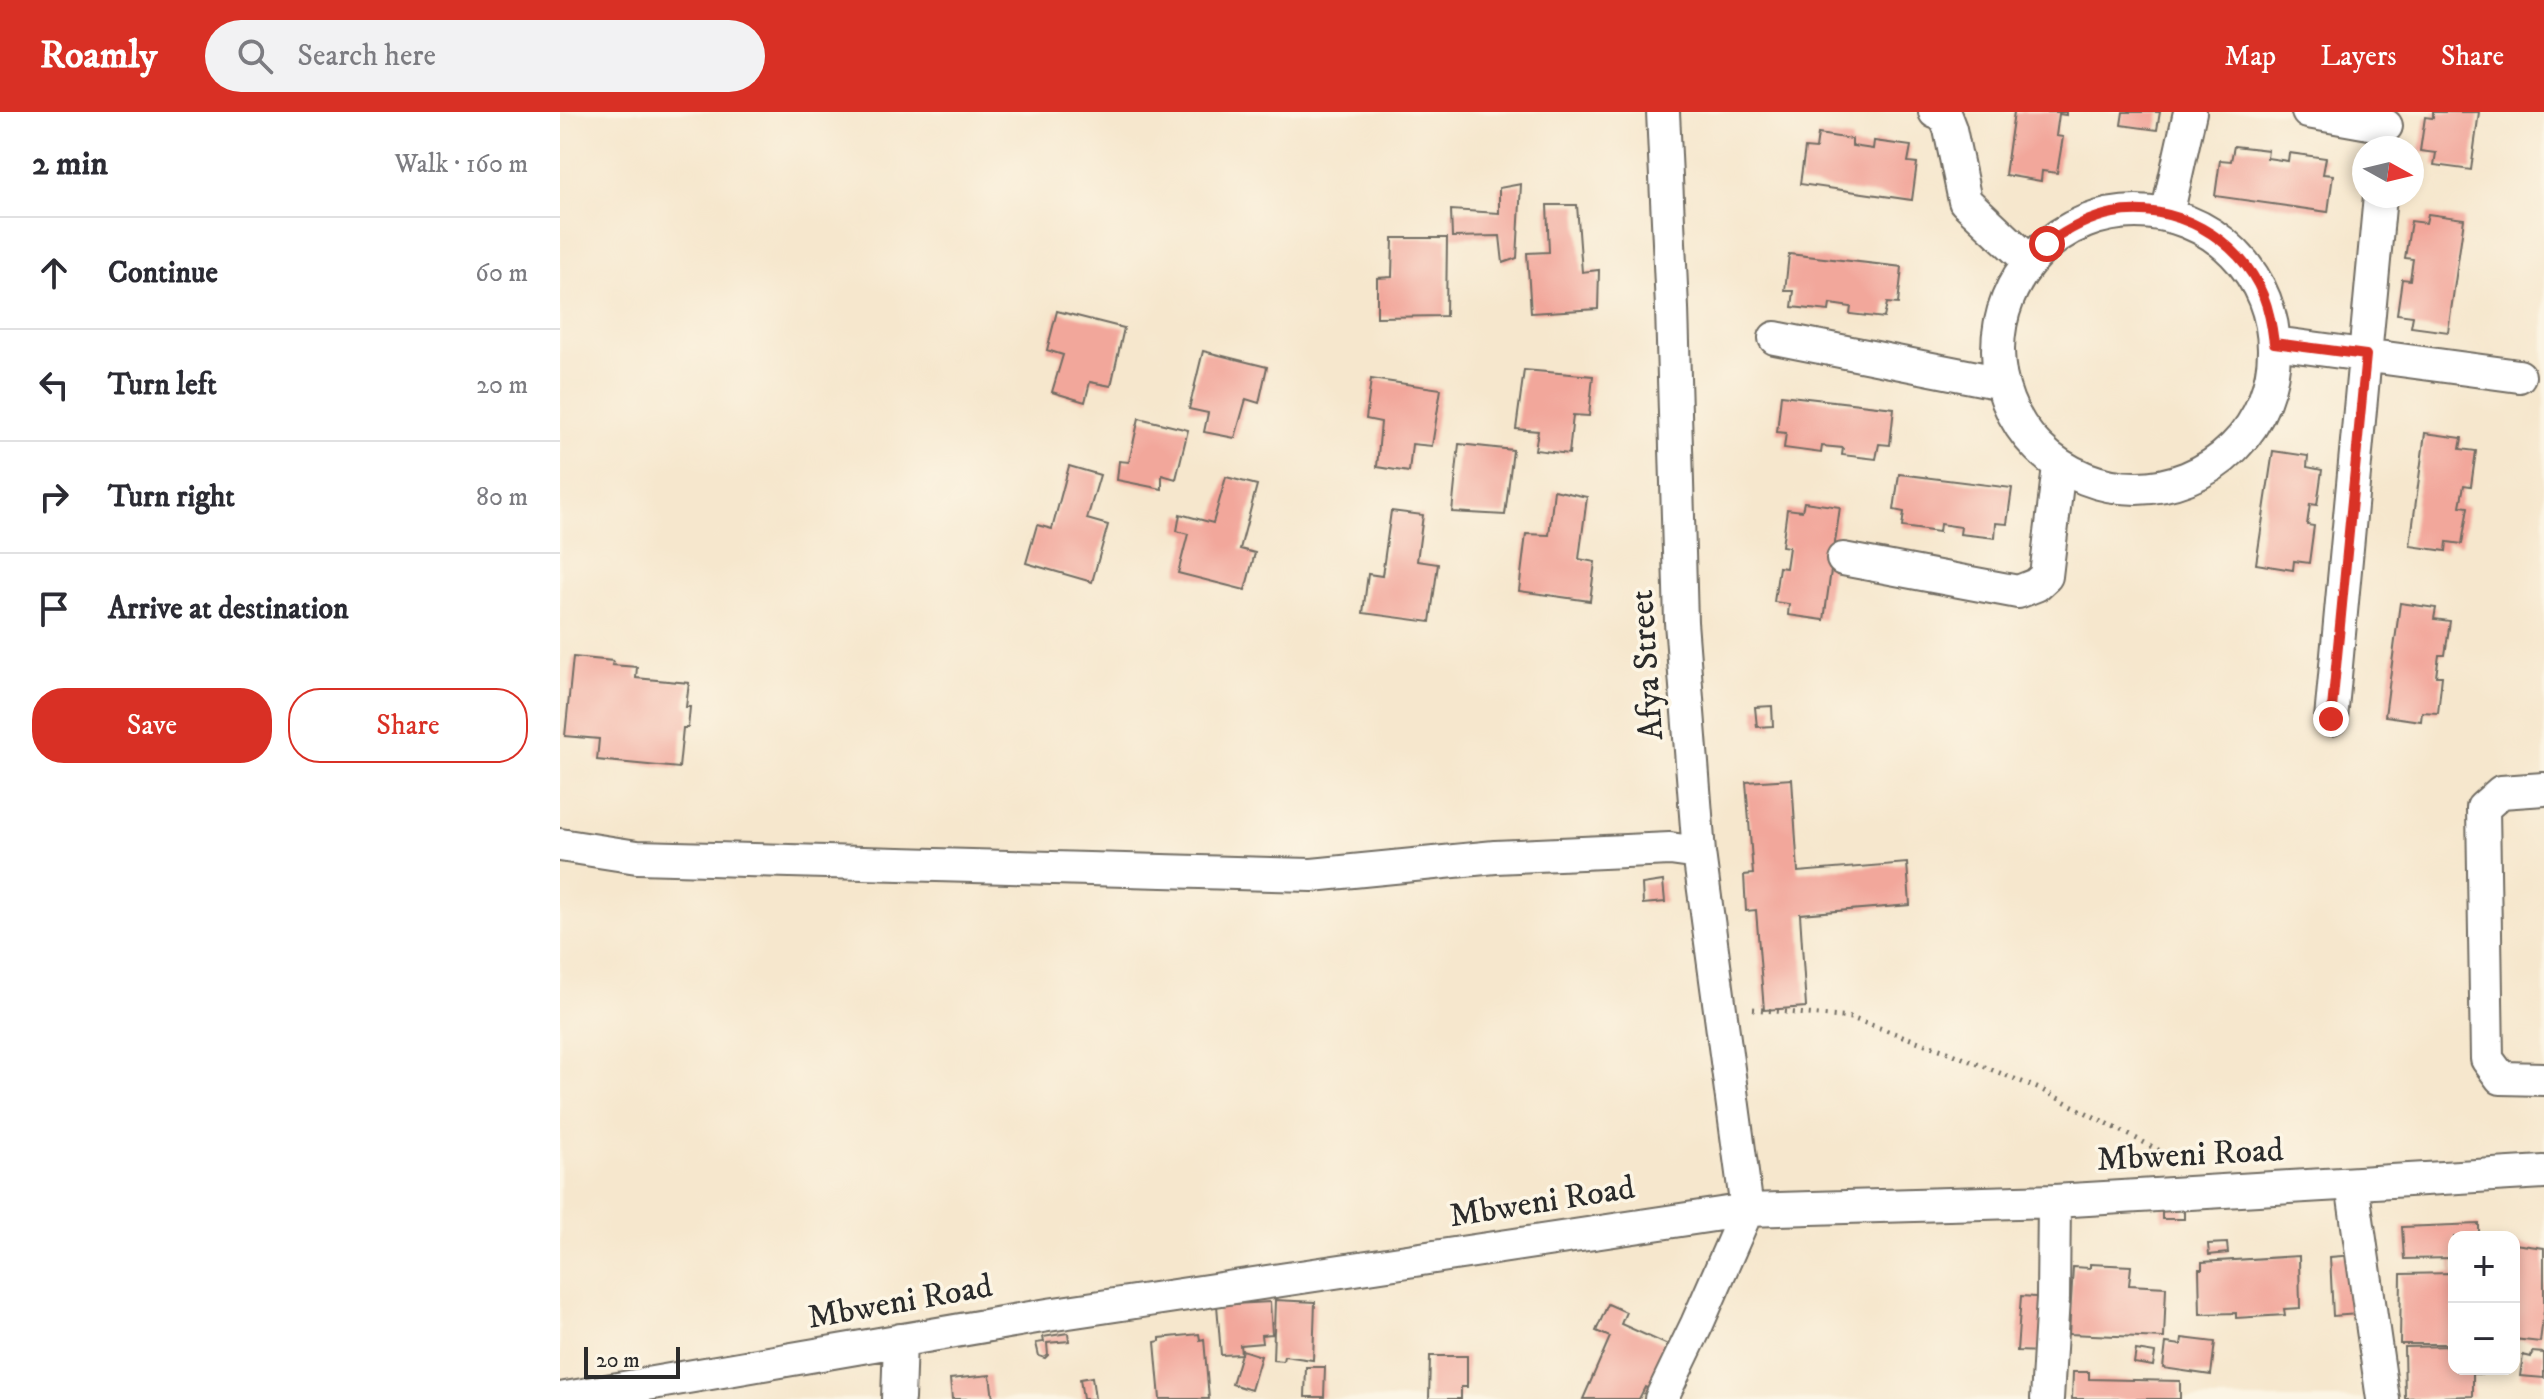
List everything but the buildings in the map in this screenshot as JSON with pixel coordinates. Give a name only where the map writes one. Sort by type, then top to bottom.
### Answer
[{"type":"street","name":"Afya Street","points":[[1663,112],[1681,622],[1699,853],[1747,1210]]},
{"type":"street","points":[[1935,112],[1945,116],[1950,129],[1965,201],[2030,262]]},
{"type":"street","points":[[2167,215],[2190,112]]},
{"type":"street","points":[[2308,112],[2386,129]]},
{"type":"street","points":[[2331,719],[2379,208]]},
{"type":"street","points":[[2142,211],[2191,223],[2233,251],[2250,271],[2262,293],[2274,343],[2273,368],[2267,393],[2257,417],[2243,438],[2204,471],[2181,482],[2156,488],[2105,486],[2059,466],[2023,430],[2010,407],[2002,383],[1999,345],[2005,307],[2015,284],[2030,262],[2047,244],[2068,229],[2116,213],[2142,211]]},
{"type":"street","points":[[1775,338],[2002,383]]},
{"type":"street","points":[[2274,343],[2519,376]]},
{"type":"street","points":[[1843,559],[2018,592],[2036,585],[2046,576],[2059,466]]},
{"type":"street","points":[[2544,789],[2501,792],[2483,808],[2487,1059],[2501,1078],[2544,1079]]},
{"type":"street","points":[[560,845],[637,857],[1312,875],[1495,857],[1670,849],[1699,853]]},
{"type":"street","name":"Mbweni Road","points":[[560,1399],[1063,1312],[1747,1210],[2054,1201],[2544,1172]]},
{"type":"street","points":[[2352,1184],[2383,1399]]},
{"type":"street","points":[[2047,1399],[2053,1298],[2054,1201]]},
{"type":"street","points":[[1661,1399],[1747,1210]]},
{"type":"street","points":[[898,1399],[900,1340]]},
{"type":"path","points":[[1712,964],[1754,1011],[1851,1018],[1948,1052],[2042,1090],[2182,1162]]},
{"type":"route","points":[[2047,244],[2068,229],[2116,213],[2142,211],[2191,223],[2233,251],[2250,271],[2262,293],[2274,343],[2366,355],[2331,719]]}]
